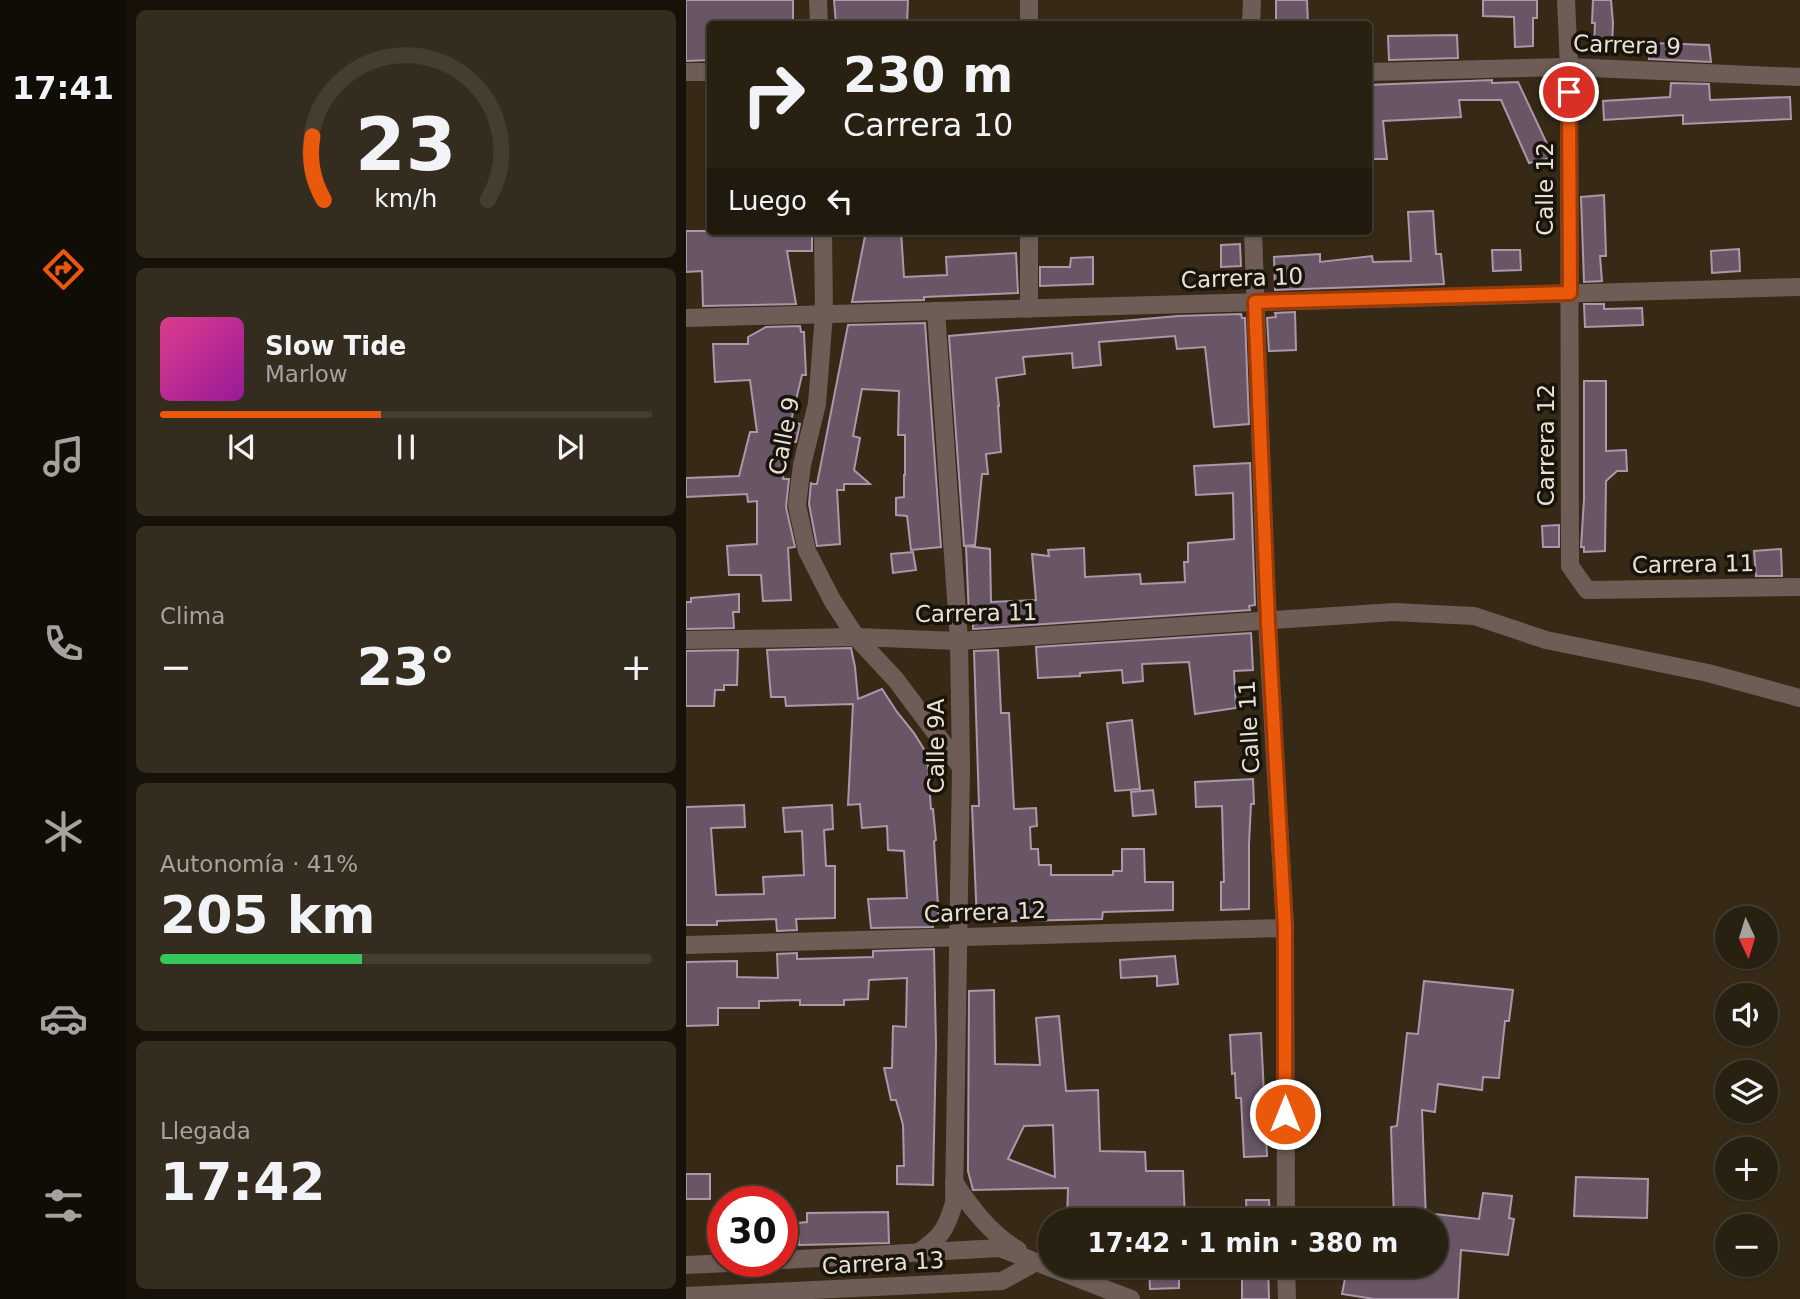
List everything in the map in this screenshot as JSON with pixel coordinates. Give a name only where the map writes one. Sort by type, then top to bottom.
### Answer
[{"type":"street","points":[[818,0],[819,21]]},
{"type":"street","points":[[1029,0],[1029,21]]},
{"type":"street","points":[[1251,21],[1252,0]]},
{"type":"street","name":"Calle 12","points":[[1566,0],[1570,293]]},
{"type":"street","name":"Carrera 9","points":[[1372,72],[1569,66],[1800,77]]},
{"type":"street","points":[[686,72],[707,72]]},
{"type":"street","name":"Calle 9","points":[[823,235],[824,314],[817,404],[802,465],[797,505],[807,551],[832,600],[856,636],[895,680],[961,767]]},
{"type":"street","points":[[1029,235],[1029,309]]},
{"type":"street","name":"Calle 11","points":[[1253,235],[1268,622],[1285,928],[1286,1208]]},
{"type":"street","name":"Carrera 10","points":[[686,318],[1800,287]]},
{"type":"street","name":"Carrera 12","points":[[1570,293],[1570,566],[1587,590]]},
{"type":"street","name":"Calle 9A","points":[[918,1253],[936,1240],[948,1223],[954,1203],[961,767],[960,641],[936,311]]},
{"type":"street","name":"Carrera 11","points":[[1587,590],[1800,587]]},
{"type":"street","name":"Carrera 11","points":[[686,640],[856,636],[960,641],[1394,612],[1474,616],[1546,640],[1708,673],[1800,698]]},
{"type":"street","name":"Carrera 12","points":[[686,945],[1285,928]]},
{"type":"street","points":[[954,1182],[970,1206],[989,1227],[1011,1246],[1038,1259]]},
{"type":"street","name":"Carrera 13","points":[[798,1259],[1000,1248],[1038,1259]]},
{"type":"street","name":"Carrera 13","points":[[686,1296],[960,1291],[1002,1281],[1038,1263]]},
{"type":"street","points":[[686,1265],[707,1264]]},
{"type":"street","points":[[1082,1278],[1131,1299]]},
{"type":"street","points":[[1286,1278],[1287,1299]]},
{"type":"building","points":[[686,0],[793,0],[793,21],[707,21],[707,60],[686,61]]},
{"type":"building","points":[[834,0],[908,0],[907,21],[836,21]]},
{"type":"building","points":[[1276,0],[1307,0],[1308,21],[1276,21]]},
{"type":"building","points":[[1483,0],[1537,0],[1537,18],[1533,18],[1533,46],[1515,47],[1514,17],[1483,16]]},
{"type":"building","points":[[1593,0],[1611,0],[1612,46],[1594,46]]},
{"type":"building","points":[[1457,35],[1458,58],[1389,60],[1388,36]]},
{"type":"building","points":[[1651,43],[1709,45],[1711,62],[1649,59]]},
{"type":"building","points":[[1492,80],[1492,83],[1518,82],[1549,148],[1551,158],[1529,163],[1501,100],[1459,100],[1461,117],[1383,121],[1387,159],[1372,159],[1372,85]]},
{"type":"building","points":[[1671,83],[1709,84],[1710,100],[1790,97],[1791,119],[1683,124],[1683,115],[1604,120],[1603,101],[1670,97]]},
{"type":"building","points":[[1604,195],[1606,256],[1600,256],[1602,281],[1584,282],[1581,197]]},
{"type":"building","points":[[1433,211],[1436,254],[1441,254],[1444,284],[1275,290],[1274,257],[1320,254],[1320,262],[1372,256],[1373,262],[1411,261],[1408,212]]},
{"type":"building","points":[[686,231],[707,231],[707,235],[812,235],[812,251],[787,251],[796,304],[703,306],[702,271],[686,272]]},
{"type":"building","points":[[865,235],[901,235],[904,277],[947,275],[946,257],[1016,253],[1018,293],[852,302]]},
{"type":"building","points":[[1240,244],[1241,266],[1221,267],[1221,245]]},
{"type":"building","points":[[1739,249],[1740,271],[1712,273],[1711,251]]},
{"type":"building","points":[[1492,250],[1520,250],[1521,270],[1493,271]]},
{"type":"building","points":[[1093,257],[1093,284],[1040,286],[1040,267],[1070,267],[1071,258]]},
{"type":"building","points":[[1584,304],[1604,304],[1604,309],[1642,308],[1643,325],[1585,327]]},
{"type":"building","points":[[1295,312],[1296,350],[1269,351],[1267,318],[1276,317],[1275,313]]},
{"type":"building","points":[[1241,314],[1242,318],[1245,318],[1249,424],[1214,427],[1205,347],[1177,349],[1175,336],[1099,342],[1101,365],[1073,368],[1072,353],[1023,357],[1025,374],[996,378],[1001,452],[986,454],[988,474],[982,474],[975,545],[964,546],[949,336],[1178,316]]},
{"type":"building","points":[[925,323],[941,547],[911,550],[907,516],[896,515],[896,498],[904,497],[905,475],[905,435],[898,435],[899,391],[862,389],[853,436],[860,438],[854,470],[870,484],[844,484],[844,490],[837,490],[840,544],[817,546],[809,504],[811,482],[817,484],[848,325]]},
{"type":"building","points":[[800,326],[801,332],[804,332],[806,375],[802,375],[791,421],[800,424],[796,442],[787,442],[783,479],[789,479],[786,507],[795,547],[788,548],[791,600],[763,601],[761,575],[729,575],[727,546],[757,544],[757,501],[748,502],[747,494],[686,497],[686,478],[739,476],[750,432],[757,432],[750,380],[715,382],[713,344],[748,344],[748,337],[766,327]]},
{"type":"building","points":[[1584,381],[1606,381],[1606,451],[1626,450],[1627,471],[1617,471],[1606,481],[1605,551],[1584,552],[1584,547],[1581,547],[1584,499]]},
{"type":"building","points":[[1250,463],[1255,605],[1249,606],[1250,610],[973,629],[973,617],[969,617],[966,546],[990,549],[991,602],[1036,600],[1032,554],[1049,556],[1048,550],[1084,548],[1085,577],[1140,574],[1141,584],[1185,582],[1184,562],[1188,562],[1188,543],[1234,539],[1233,493],[1196,495],[1194,466]]},
{"type":"building","points":[[1559,525],[1559,547],[1543,547],[1542,526]]},
{"type":"building","points":[[1781,549],[1782,576],[1756,576],[1754,551]]},
{"type":"building","points":[[913,552],[916,570],[893,573],[891,554]]},
{"type":"building","points":[[739,594],[739,612],[733,612],[734,628],[686,629],[686,602],[691,602],[691,598]]},
{"type":"building","points":[[1251,633],[1253,670],[1234,671],[1236,708],[1195,714],[1189,662],[1142,664],[1143,681],[1123,683],[1122,670],[1038,678],[1036,647]]},
{"type":"building","points":[[851,648],[858,699],[882,689],[927,754],[936,840],[939,922],[933,922],[933,927],[871,928],[868,899],[907,898],[904,851],[888,850],[887,826],[862,828],[860,804],[848,805],[853,704],[786,706],[785,697],[771,697],[767,650]]},
{"type":"building","points":[[738,650],[737,685],[724,685],[724,690],[715,690],[714,706],[686,706],[686,651]]},
{"type":"building","points":[[998,650],[1001,713],[1009,713],[1014,809],[1036,808],[1037,826],[1030,827],[1031,849],[1038,849],[1039,865],[1051,865],[1051,875],[1113,875],[1113,871],[1122,871],[1122,849],[1144,849],[1145,882],[1173,882],[1173,910],[1103,912],[1102,919],[977,922],[972,806],[979,806],[974,651]]},
{"type":"building","points":[[1132,720],[1140,789],[1115,791],[1107,723]]},
{"type":"building","points":[[1253,779],[1249,909],[1221,910],[1221,882],[1224,882],[1222,806],[1196,807],[1195,782]]},
{"type":"building","points":[[1153,790],[1156,814],[1133,816],[1131,792]]},
{"type":"building","points":[[744,805],[745,827],[711,828],[716,895],[764,894],[763,877],[804,875],[802,831],[785,832],[783,808],[832,805],[833,829],[824,830],[826,866],[835,866],[835,918],[796,919],[797,930],[777,931],[776,919],[686,925],[686,807]]},
{"type":"building","points":[[934,949],[936,1045],[933,1185],[897,1184],[897,1166],[904,1166],[903,1125],[896,1100],[891,1100],[884,1068],[892,1068],[893,1026],[906,1027],[907,978],[869,980],[868,999],[844,1000],[844,1005],[800,1005],[800,1000],[759,1001],[759,1008],[718,1008],[718,1025],[686,1026],[686,962],[737,961],[737,977],[778,978],[777,954],[797,953],[797,959],[873,957],[873,951]]},
{"type":"building","points":[[1175,956],[1178,984],[1157,986],[1157,976],[1121,978],[1120,960]]},
{"type":"building","points":[[1424,981],[1513,990],[1509,1021],[1505,1021],[1499,1078],[1483,1077],[1482,1090],[1438,1084],[1435,1112],[1422,1110],[1426,1208],[1394,1208],[1391,1127],[1397,1126],[1407,1033],[1418,1034]]},
{"type":"building","points":[[994,990],[995,1064],[1040,1065],[1036,1018],[1059,1016],[1066,1091],[1098,1090],[1100,1151],[1145,1152],[1146,1171],[1183,1171],[1185,1208],[1067,1208],[1068,1188],[973,1190],[968,1171],[969,991]],"holes":[[[1053,1125],[1055,1177],[1008,1159],[1024,1126]]]},
{"type":"building","points":[[1261,1033],[1267,1156],[1244,1157],[1241,1098],[1236,1098],[1230,1035]]},
{"type":"building","points":[[686,1174],[710,1174],[707,1199],[686,1199]]},
{"type":"building","points":[[1576,1177],[1648,1179],[1647,1218],[1574,1216]]},
{"type":"building","points":[[1483,1193],[1512,1196],[1509,1218],[1514,1219],[1508,1255],[1461,1250],[1458,1299],[1374,1299],[1342,1294],[1345,1278],[1448,1278],[1448,1215],[1479,1219]]},
{"type":"building","points":[[1246,1200],[1269,1200],[1269,1208],[1246,1208]]},
{"type":"building","points":[[888,1212],[889,1243],[799,1245],[798,1223],[807,1222],[807,1213]]},
{"type":"building","points":[[1149,1278],[1179,1278],[1179,1288],[1150,1289]]},
{"type":"building","points":[[1242,1278],[1268,1278],[1269,1299],[1242,1299]]},
{"type":"route","points":[[1285,1114],[1285,928],[1268,622],[1255,302],[1570,293],[1569,92]]}]
